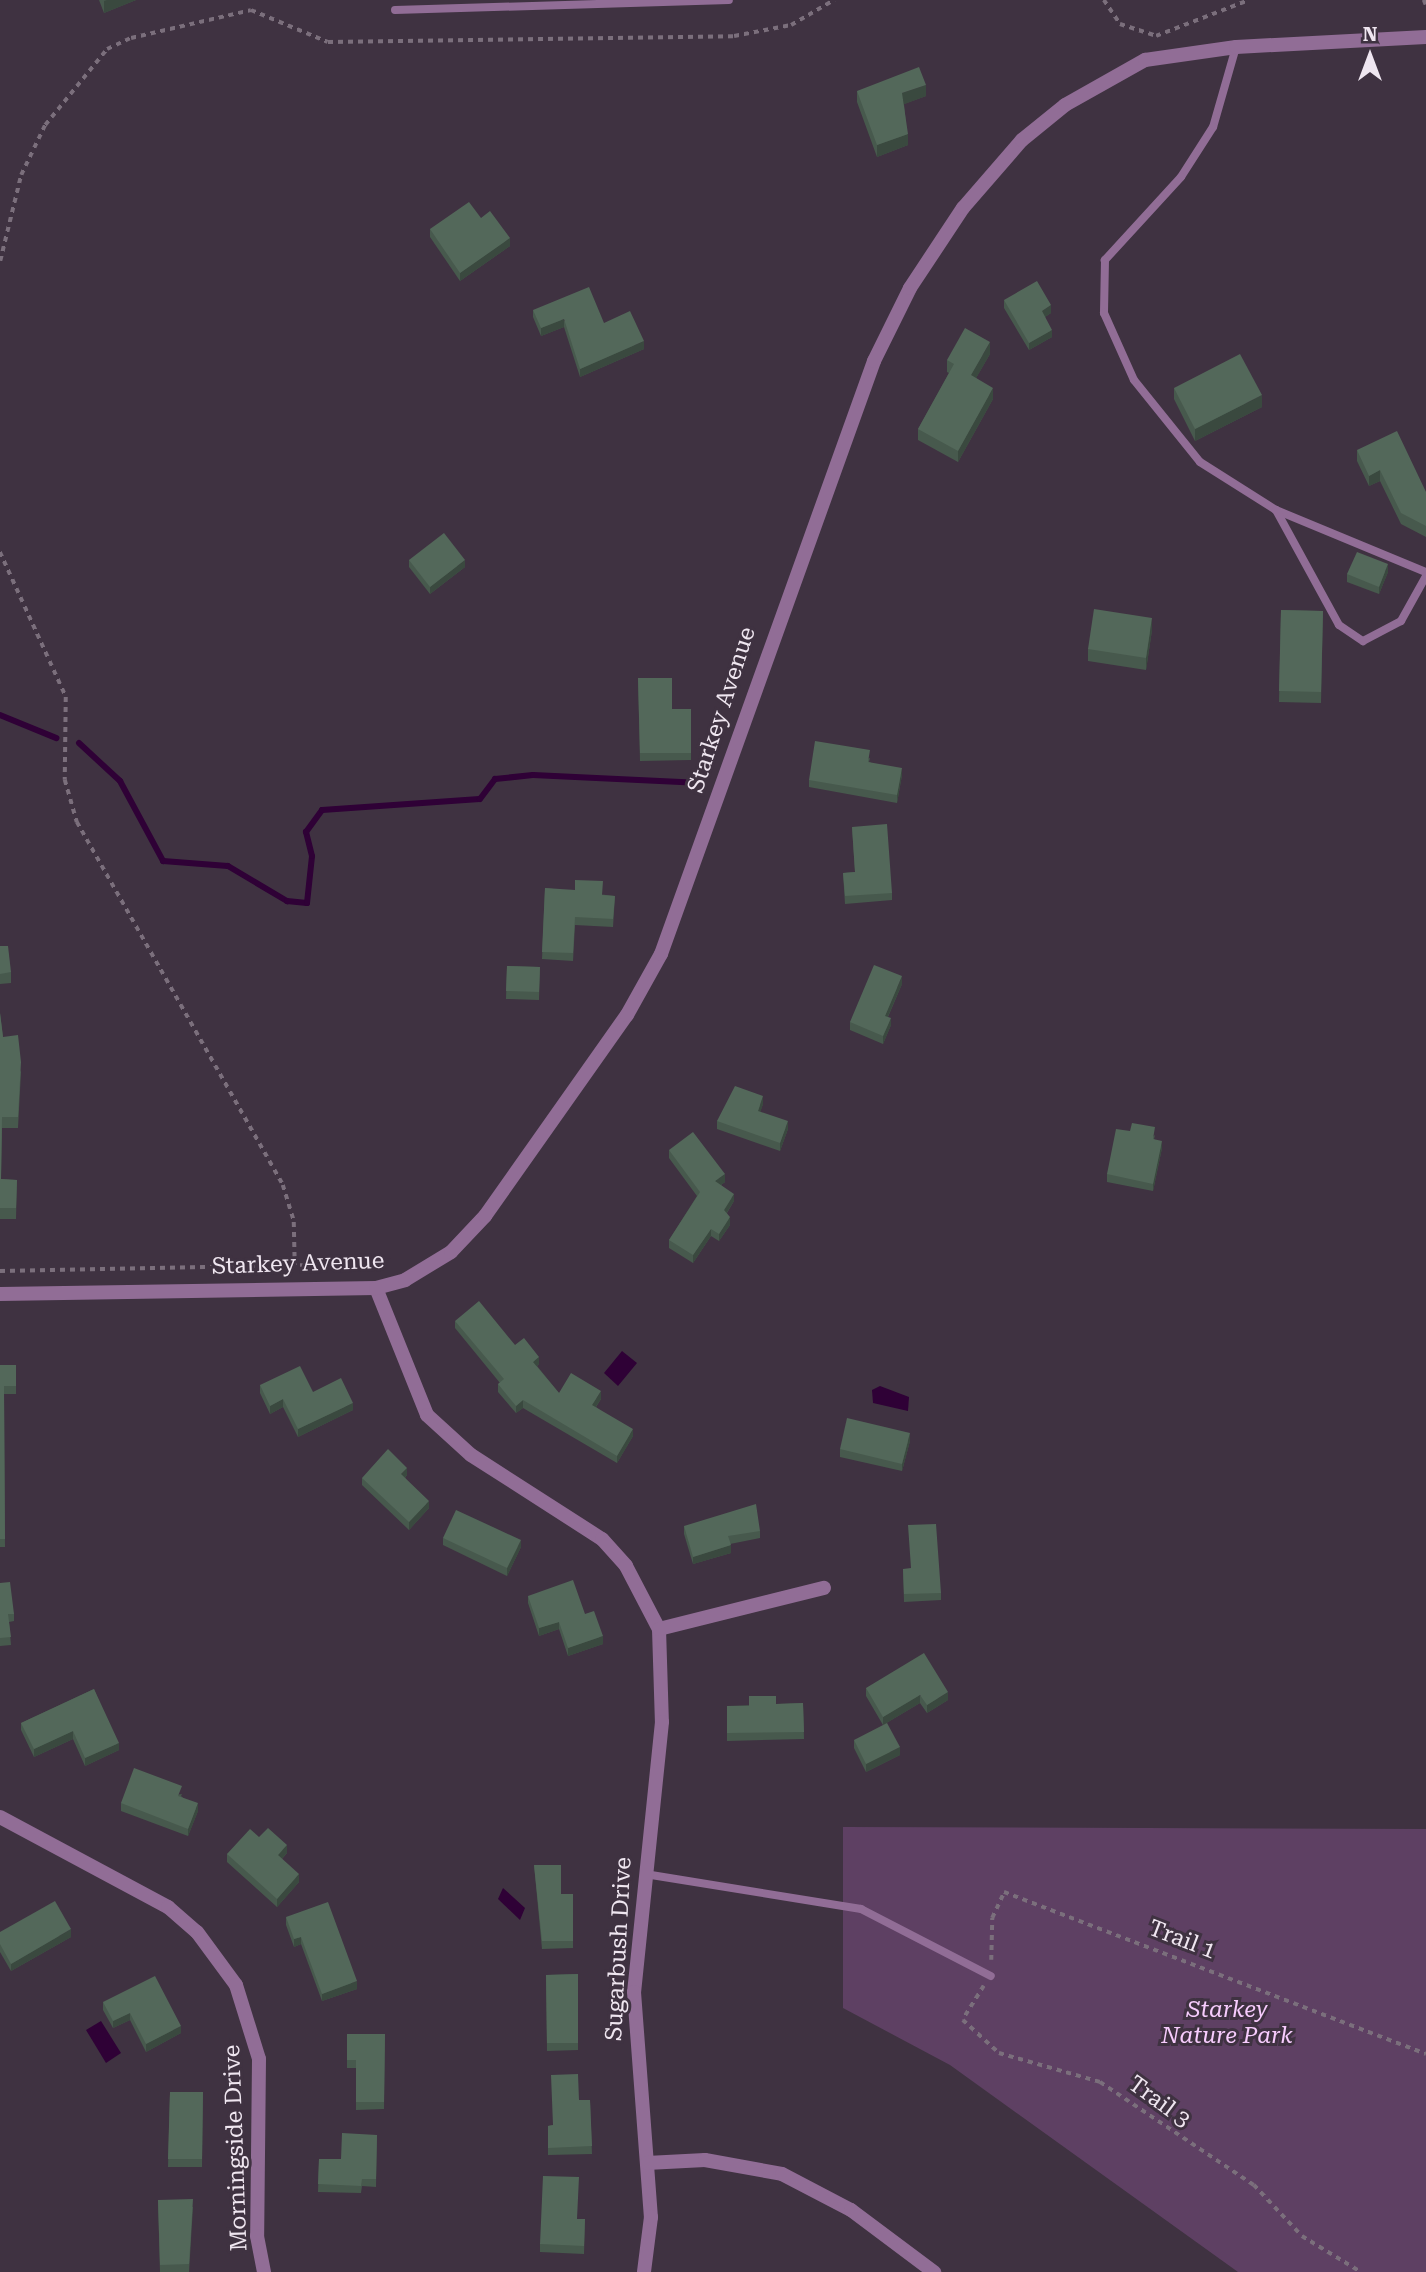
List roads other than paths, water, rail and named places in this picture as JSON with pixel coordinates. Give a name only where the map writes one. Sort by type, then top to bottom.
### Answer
[{"type":"street","name":"Starkey Avenue","points":[[0,1294],[376,1288],[432,1267],[485,1216],[627,1015],[661,954],[874,361],[910,288],[962,208],[1022,140],[1093,85],[1145,60],[1236,47],[1426,37]]},
{"type":"street","name":"Sugarbush Drive","points":[[376,1288],[427,1415],[471,1455],[602,1539],[626,1566],[659,1629],[662,1721],[634,1992],[647,2162]]},
{"type":"street","points":[[659,1629],[824,1588]]},
{"type":"street","name":"Morningside Drive","points":[[3,1825],[168,1907],[197,1932],[236,1985],[259,2059],[257,2236],[264,2272]]},
{"type":"street","points":[[644,2272],[650,2241],[647,2162],[705,2160],[782,2174],[851,2210],[934,2272]]},
{"type":"lane","points":[[394,10],[729,0]]},
{"type":"lane","points":[[1236,47],[1213,127],[1181,177],[1105,260],[1101,282],[1104,313],[1134,380],[1171,433],[1200,462],[1276,510],[1426,574],[1401,621],[1363,641],[1339,625],[1276,510]]},
{"type":"lane","points":[[645,1874],[861,1909],[991,1976]]},
{"type":"waterway","points":[[0,715],[56,738]]},
{"type":"waterway","points":[[79,743],[120,781],[163,861],[228,866],[287,901],[307,903],[312,856],[306,832],[322,810],[480,799],[495,779],[533,775],[702,783]]},
{"type":"park label","name":"Starkey Nature Park","points":[[1227,2023]]}]
